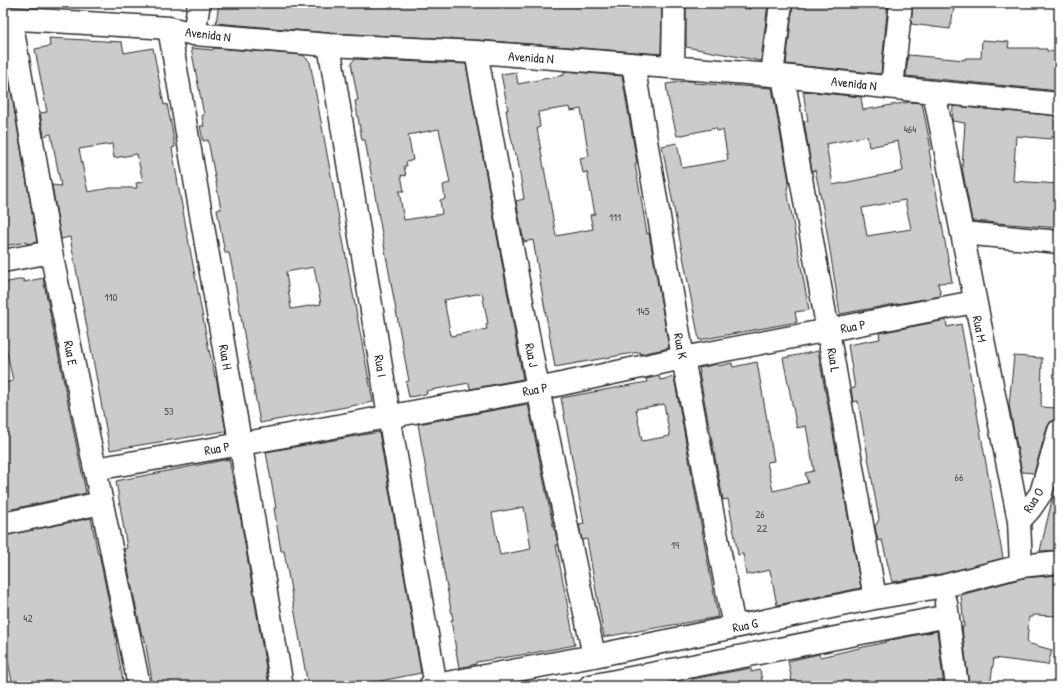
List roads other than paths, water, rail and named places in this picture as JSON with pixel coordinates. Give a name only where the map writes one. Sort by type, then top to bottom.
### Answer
[{"type":"street","points":[[194,34],[199,3]]},
{"type":"street","points":[[673,67],[674,3]]},
{"type":"street","name":"Rua L","points":[[781,3],[778,75],[828,331],[875,598]]},
{"type":"street","points":[[892,87],[901,3]]},
{"type":"street","name":"Avenida N","points":[[7,18],[169,28],[194,34],[329,45],[476,52],[778,75],[1059,104]]},
{"type":"street","name":"Rua E","points":[[7,18],[51,252],[139,686]]},
{"type":"street","name":"Rua H","points":[[169,28],[282,686]]},
{"type":"street","name":"Rua I","points":[[329,45],[434,686]]},
{"type":"street","name":"Rua J","points":[[476,52],[538,389],[594,656]]},
{"type":"street","name":"Rua K","points":[[633,64],[683,358],[734,627]]},
{"type":"street","name":"Rua M","points":[[934,92],[974,302],[1019,521],[1020,566]]},
{"type":"street","points":[[962,233],[1059,242]]},
{"type":"street","points":[[3,261],[51,252]]},
{"type":"street","name":"Rua P","points":[[95,469],[538,389],[683,358],[974,302]]},
{"type":"street","name":"Rua O","points":[[1019,521],[1030,509],[1041,493],[1059,431]]},
{"type":"street","points":[[3,524],[101,503]]},
{"type":"street","name":"Rua G","points":[[434,686],[594,656],[875,598],[944,586],[1020,566],[1059,562]]},
{"type":"street","points":[[944,586],[957,686]]},
{"type":"street","points":[[590,686],[948,616]]}]
